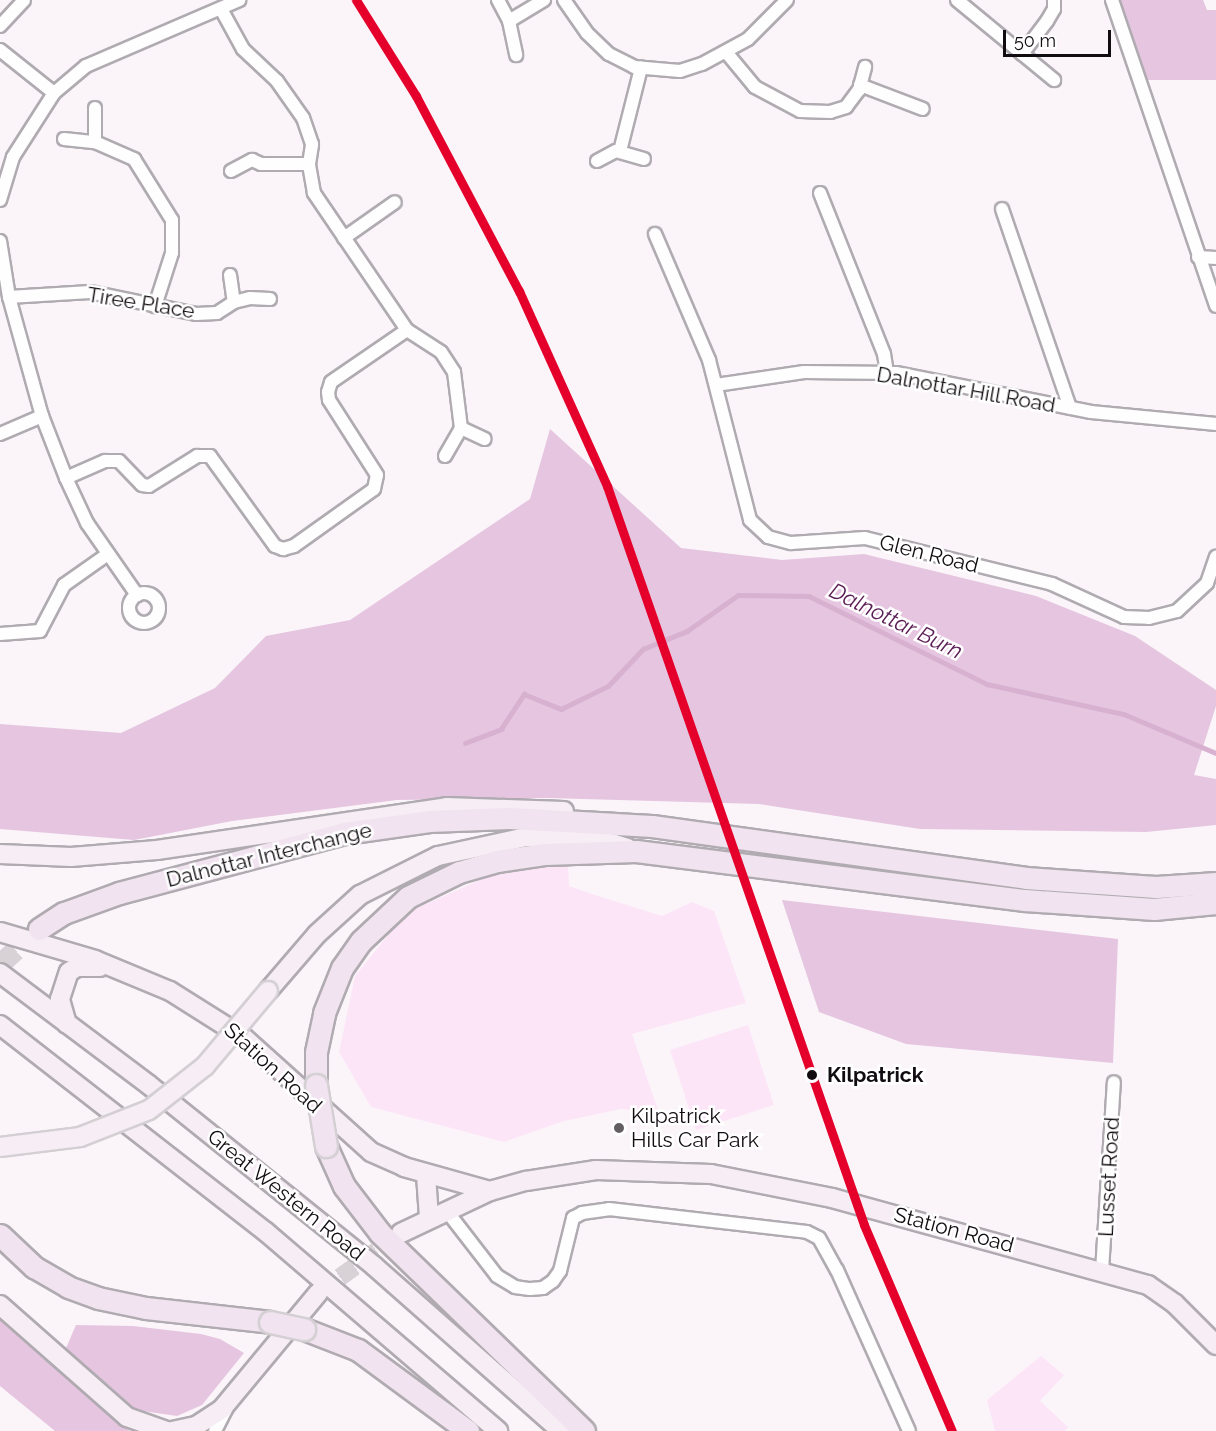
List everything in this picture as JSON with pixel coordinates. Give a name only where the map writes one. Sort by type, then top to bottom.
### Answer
[{"type":"highway","name":"Dalnottar Interchange","points":[[39,929],[64,913],[119,892],[345,833],[429,821],[509,818],[652,826],[1026,878],[1156,887],[1216,883]]},
{"type":"highway","points":[[584,1431],[380,1233],[344,1186],[326,1146],[316,1085],[319,1032],[342,968],[371,929],[408,897],[459,872],[497,861],[545,854],[636,851],[1025,900],[1154,909],[1216,903]]},
{"type":"highway","points":[[0,1234],[34,1267],[68,1287],[98,1298],[146,1308],[270,1322],[304,1329],[358,1350],[468,1431]]},
{"type":"main road","points":[[0,854],[72,857],[123,853],[464,806],[567,811],[625,818],[652,826]]},
{"type":"main road","points":[[0,1147],[80,1137],[148,1110],[205,1066],[268,991],[345,908],[390,878],[438,856],[526,837],[605,841],[636,851]]},
{"type":"main road","points":[[0,932],[114,969]]},
{"type":"main road","points":[[67,1024],[60,999],[69,972],[89,966],[114,969]]},
{"type":"main road","name":"Station Road","points":[[114,969],[170,991],[211,1015],[260,1052],[371,1152],[426,1175],[490,1191]]},
{"type":"main road","name":"Great Western Road","points":[[0,973],[374,1266],[561,1431]]},
{"type":"main road","name":"Great Western Road","points":[[0,1025],[266,1232],[498,1431]]},
{"type":"main road","name":"Station Road","points":[[401,1233],[490,1191],[596,1170],[711,1174],[832,1198],[1148,1284],[1163,1294],[1216,1345]]},
{"type":"main road","points":[[426,1175],[429,1218]]},
{"type":"main road","points":[[0,1305],[127,1417],[169,1431],[207,1420],[230,1400],[318,1293]]},
{"type":"street","points":[[0,26],[24,0]]},
{"type":"street","points":[[0,200],[3,175],[28,128],[54,93],[86,66],[136,42],[239,0]]},
{"type":"street","points":[[498,0],[509,21],[516,54]]},
{"type":"street","points":[[509,21],[544,0]]},
{"type":"street","points":[[564,0],[587,33],[609,54],[641,68],[680,71],[726,52],[748,39],[787,0]]},
{"type":"street","points":[[957,0],[1054,80]]},
{"type":"street","points":[[1022,54],[1054,9],[1053,0]]},
{"type":"street","points":[[1112,0],[1216,306]]},
{"type":"street","points":[[221,9],[238,43],[277,81],[303,118],[312,144],[309,164],[314,193],[407,330],[441,352],[454,372],[461,428],[445,456]]},
{"type":"street","points":[[0,50],[54,93]]},
{"type":"street","points":[[726,52],[755,87],[780,104],[800,111],[830,112],[846,106],[860,85],[865,67]]},
{"type":"street","points":[[620,151],[641,68]]},
{"type":"street","points":[[860,85],[923,109]]},
{"type":"street","points":[[95,108],[95,142]]},
{"type":"street","points":[[64,140],[95,142],[134,159],[172,220],[172,254],[155,306]]},
{"type":"street","points":[[597,161],[620,151],[644,159]]},
{"type":"street","points":[[231,171],[252,160],[261,164],[309,164]]},
{"type":"street","points":[[820,193],[884,354],[887,373]]},
{"type":"street","points":[[344,238],[395,202]]},
{"type":"street","points":[[1002,209],[1070,408]]},
{"type":"street","name":"Glen Road","points":[[655,234],[710,360],[750,520],[774,540],[790,543],[865,538],[1052,584],[1124,617],[1149,618],[1177,611],[1207,583],[1216,557]]},
{"type":"street","points":[[0,241],[9,297],[42,416],[87,523],[137,595]]},
{"type":"street","points":[[1198,257],[1216,258]]},
{"type":"street","points":[[230,275],[234,302]]},
{"type":"street","name":"Tiree Place","points":[[9,297],[90,292],[155,306],[217,313],[234,302],[270,299]]},
{"type":"street","points":[[66,477],[105,461],[119,461],[142,485],[149,486],[203,453],[215,460],[275,546],[283,549],[294,546],[374,489],[377,475],[329,400],[328,392],[331,382],[407,330]]},
{"type":"street","name":"Dalnottar Hill Road","points":[[716,384],[804,372],[887,373],[1070,408],[1216,424]]},
{"type":"street","points":[[0,434],[42,416]]},
{"type":"street","points":[[461,428],[484,439]]},
{"type":"street","points":[[0,634],[40,631],[64,585],[108,554]]},
{"type":"street","name":"Lusset Road","points":[[1102,1271],[1114,1082]]},
{"type":"street","points":[[446,1210],[497,1276],[515,1287],[530,1289],[543,1288],[553,1281],[560,1271],[573,1218],[582,1213],[609,1209],[807,1232],[819,1238],[837,1270],[909,1431]]},
{"type":"street","points":[[215,1431],[230,1400]]},
{"type":"shaded area","points":[[1119,0],[1203,0],[1207,10],[1216,10],[1216,80],[1148,80]]},
{"type":"shaded area","points":[[550,429],[681,548],[782,560],[864,554],[1036,596],[1135,636],[1216,690],[1216,706],[1194,775],[1216,779],[1216,825],[1146,832],[920,829],[759,804],[548,798],[397,800],[232,821],[134,840],[0,829],[0,724],[121,733],[215,688],[266,636],[350,620],[530,499]]},
{"type":"shaded area","points":[[568,862],[569,886],[595,895],[662,916],[692,902],[714,911],[746,1003],[632,1034],[659,1113],[621,1109],[564,1121],[504,1142],[371,1107],[339,1052],[355,976],[406,913],[489,876]]},
{"type":"shaded area","points":[[782,900],[1118,939],[1113,1063],[906,1044],[819,1012]]},
{"type":"shaded area","points":[[748,1025],[774,1105],[696,1130],[670,1050]]},
{"type":"shaded area","points":[[0,1319],[130,1431],[55,1431],[0,1386]]},
{"type":"shaded area","points":[[76,1325],[133,1326],[201,1334],[220,1339],[244,1353],[202,1405],[177,1416],[136,1410],[66,1348]]},
{"type":"shaded area","points":[[1041,1356],[1064,1375],[1040,1401],[1068,1427],[1065,1431],[995,1431],[987,1400]]},
{"type":"waterway","name":"Dalnottar Burn","points":[[465,743],[501,729],[524,694],[561,709],[608,686],[643,649],[687,631],[738,595],[809,596],[987,684],[1124,714],[1216,753]]},
{"type":"tunnel","points":[[0,964],[39,929]]},
{"type":"tunnel","points":[[318,1293],[400,1234]]},
{"type":"transit line","points":[[356,0],[416,96],[519,291],[607,486],[864,1225],[952,1431]]},
{"type":"place","name":"Kilpatrick","points":[[812,1075]]},
{"type":"place","name":"Kilpatrick Hills Car Park","points":[[619,1128]]}]
